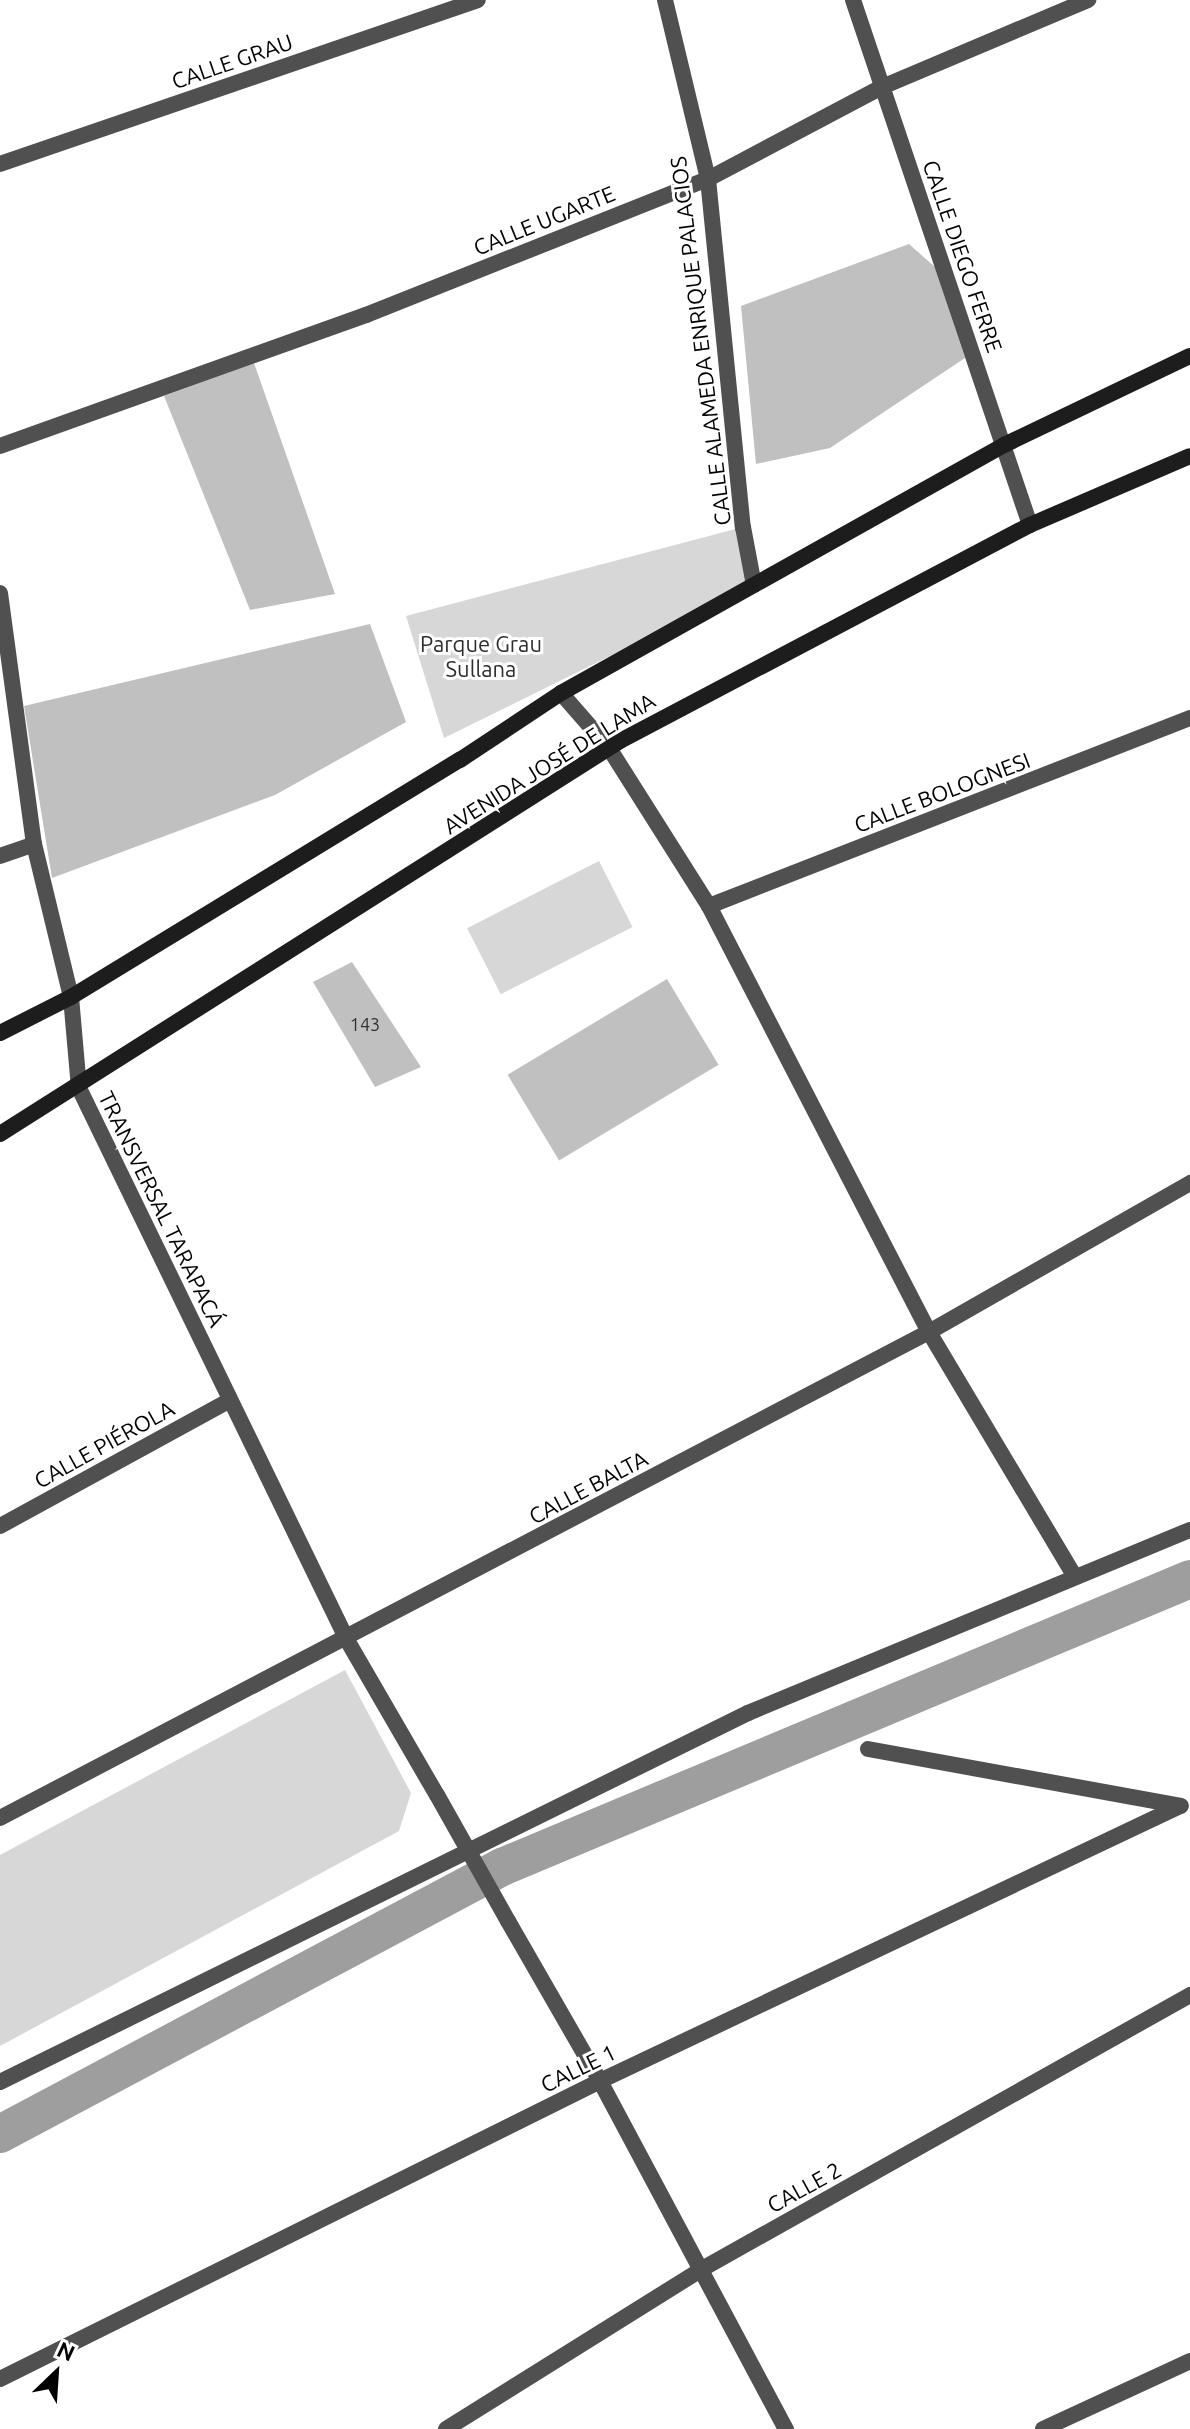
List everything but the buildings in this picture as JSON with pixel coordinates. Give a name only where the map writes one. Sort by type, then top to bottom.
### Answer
[{"type":"main road","points":[[0,1033],[71,997],[460,760],[561,693],[1004,445],[1190,356]]},
{"type":"main road","name":"AVENIDA JOSÉ DE LAMA","points":[[0,1134],[79,1088],[609,748],[1030,525],[1190,456]]},
{"type":"street","name":"CALLE GRAU","points":[[0,164],[478,0]]},
{"type":"street","name":"CALLE ALAMEDA ENRIQUE PALACIOS","points":[[665,0],[708,179],[743,527],[754,585]]},
{"type":"street","name":"CALLE DIEGO FERRE","points":[[853,0],[1030,525]]},
{"type":"street","name":"CALLE UGARTE","points":[[0,446],[366,315],[708,179],[882,87],[1088,0]]},
{"type":"street","name":"TRANSVERSAL TARAPACÁ","points":[[0,593],[7,698],[34,844],[71,997],[79,1088],[347,1640],[600,2081],[786,2429]]},
{"type":"street","points":[[561,693],[609,748],[709,906],[929,1332],[1074,1575]]},
{"type":"street","name":"CALLE BOLOGNESI","points":[[709,906],[1190,718]]},
{"type":"street","points":[[0,856],[34,844]]},
{"type":"street","name":"CALLE BALTA","points":[[0,1818],[347,1640],[929,1332],[1190,1183]]},
{"type":"street","name":"CALLE PIÉROLA","points":[[0,1526],[230,1400]]},
{"type":"street","points":[[0,2082],[748,1713],[1074,1575],[1190,1530]]},
{"type":"street","points":[[868,1749],[1185,1806]]},
{"type":"street","name":"CALLE 1","points":[[0,2379],[600,2081],[1185,1806]]},
{"type":"street","name":"CALLE 2","points":[[446,2429],[702,2269],[1190,1995]]},
{"type":"street","points":[[1043,2429],[1190,2361]]},
{"type":"green space","name":"Parque Grau Sullana","points":[[743,527],[754,585],[444,738],[406,616]]},
{"type":"green space","points":[[599,861],[633,927],[501,994],[467,928]]},
{"type":"green space","points":[[345,1670],[411,1793],[399,1831],[0,2046],[0,1855]]},
{"type":"waterway","points":[[0,2134],[502,1867],[1190,1579]]}]
